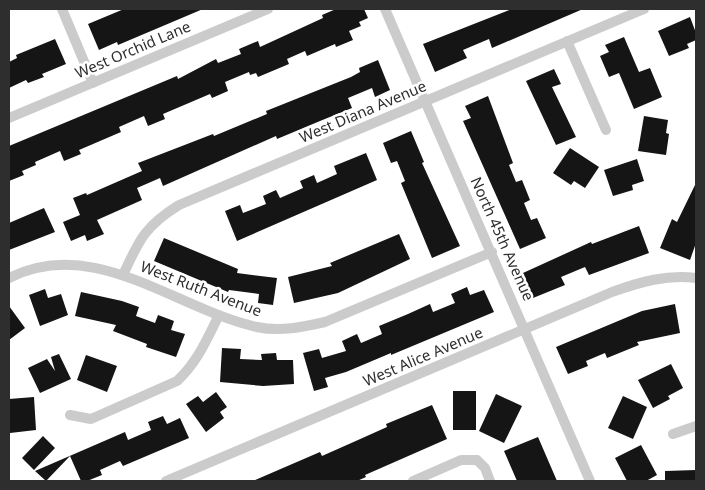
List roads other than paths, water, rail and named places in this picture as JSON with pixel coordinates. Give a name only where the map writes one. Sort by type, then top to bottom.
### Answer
[{"type":"street","points":[[62,9],[93,83]]},
{"type":"street","name":"West Orchid Lane","points":[[9,118],[268,9]]},
{"type":"street","name":"North 45th Avenue","points":[[385,9],[590,481]]},
{"type":"street","name":"West Diana Avenue","points":[[123,275],[146,230],[161,216],[179,205],[644,9]]},
{"type":"street","points":[[567,41],[606,130]]},
{"type":"street","name":"West Ruth Avenue","points":[[9,278],[20,272],[60,264],[92,266],[123,275],[219,315],[258,328],[300,328],[325,322],[492,252]]},
{"type":"street","name":"West Alice Avenue","points":[[166,481],[632,285],[666,277],[696,278]]},
{"type":"street","points":[[70,415],[90,419],[177,381],[187,373],[199,355],[219,315]]},
{"type":"street","points":[[673,434],[696,426]]},
{"type":"street","points":[[413,481],[461,460],[477,460],[485,468],[490,481]]}]
